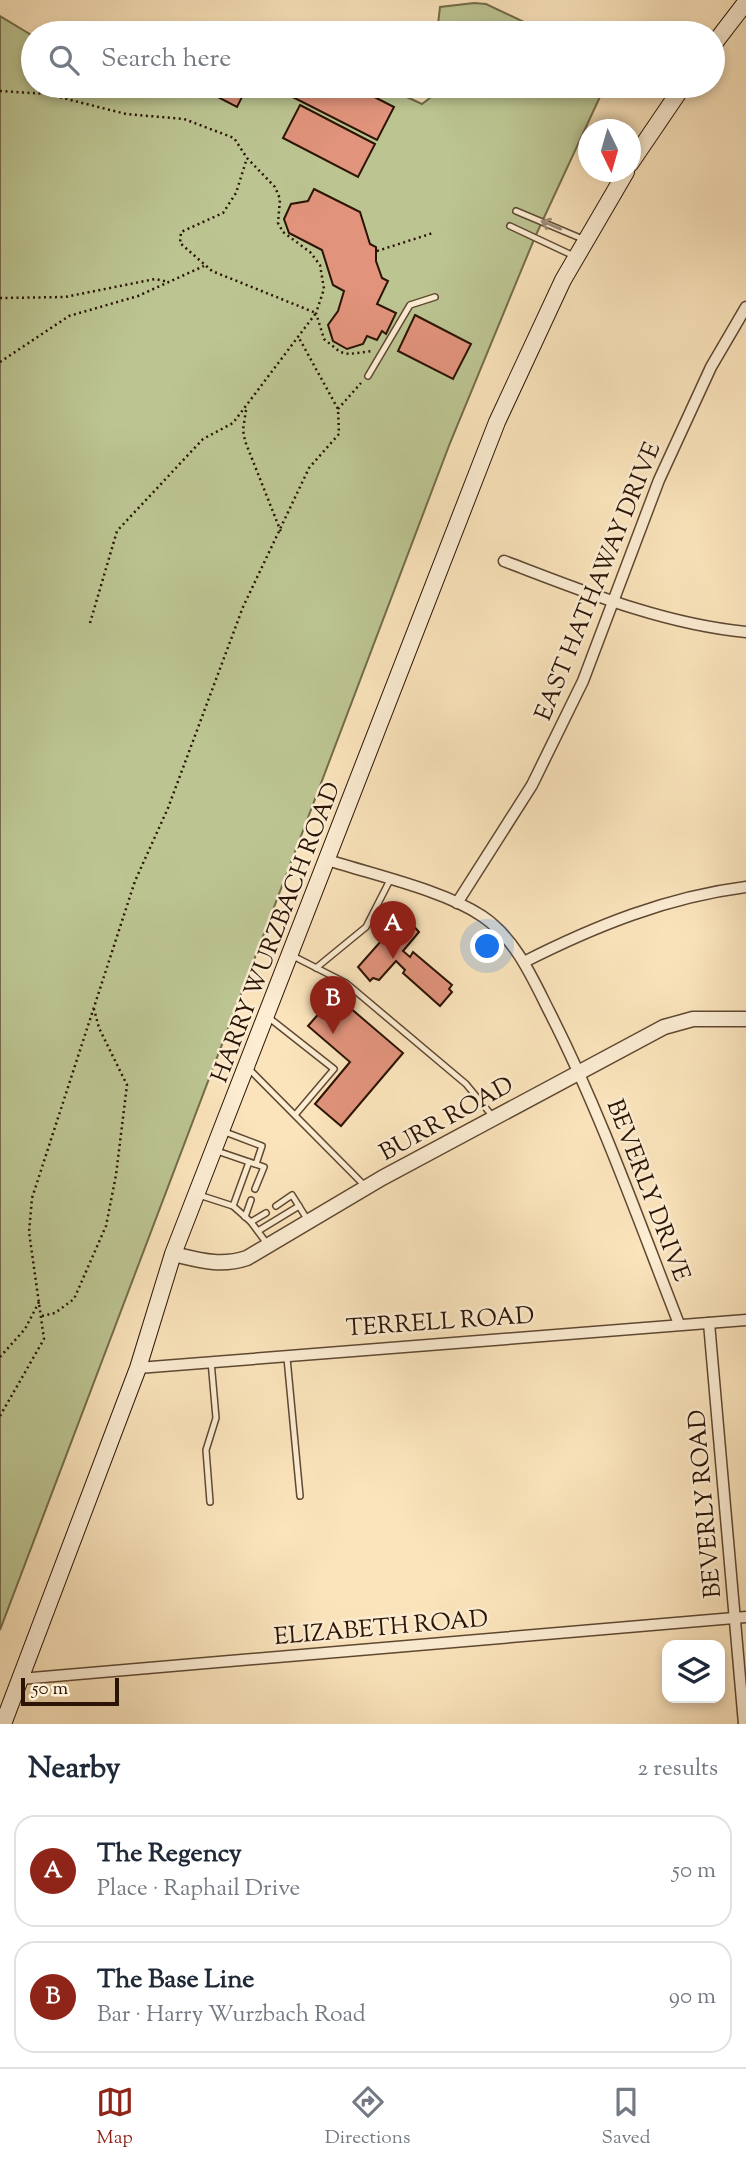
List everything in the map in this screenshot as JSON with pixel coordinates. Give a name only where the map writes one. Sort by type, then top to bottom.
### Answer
[{"type":"main road","points":[[725,29],[746,2]]},
{"type":"main road","points":[[641,149],[675,98]]},
{"type":"main road","name":"HARRY WURZBACH ROAD","points":[[3,1724],[138,1368],[173,1254],[497,422],[575,257],[620,182]]},
{"type":"street","name":"EAST HATHAWAY DRIVE","points":[[457,903],[532,785],[583,681],[659,480],[711,368],[746,307]]},
{"type":"street","points":[[505,561],[614,603],[712,628],[746,632]]},
{"type":"street","name":"BEVERLY DRIVE","points":[[328,860],[457,903],[483,917],[501,932],[524,962],[580,1071],[679,1324]]},
{"type":"street","points":[[524,962],[584,931],[629,914],[746,887]]},
{"type":"street","name":"BURR ROAD","points":[[173,1254],[228,1264],[268,1245],[366,1188],[664,1027],[693,1019],[746,1019]]},
{"type":"street","name":"TERRELL ROAD","points":[[138,1368],[287,1354],[746,1320]]},
{"type":"street","name":"BEVERLY ROAD","points":[[709,1323],[740,1617],[744,1724]]},
{"type":"street","name":"ELIZABETH ROAD","points":[[20,1679],[740,1617]]},
{"type":"lane","points":[[516,211],[585,240]]},
{"type":"lane","points":[[510,226],[575,257]]},
{"type":"lane","points":[[368,376],[410,305],[435,297]]},
{"type":"lane","points":[[316,968],[366,927],[390,880]]},
{"type":"lane","points":[[291,955],[345,982],[466,1084],[494,1118]]},
{"type":"lane","points":[[267,1016],[334,1069],[295,1115]]},
{"type":"lane","points":[[247,1067],[366,1188]]},
{"type":"lane","points":[[221,1130],[262,1146],[233,1206]]},
{"type":"lane","points":[[214,1150],[264,1167],[255,1189]]},
{"type":"lane","points":[[196,1194],[233,1206],[251,1222],[268,1245]]},
{"type":"lane","points":[[276,1206],[292,1195],[309,1221]]},
{"type":"lane","points":[[245,1217],[251,1200]]},
{"type":"lane","points":[[258,1231],[299,1206]]},
{"type":"lane","points":[[251,1222],[266,1213]]},
{"type":"lane","points":[[287,1354],[300,1496]]},
{"type":"lane","points":[[210,1502],[206,1450],[216,1418],[211,1361]]},
{"type":"path","points":[[0,91],[21,92]]},
{"type":"path","points":[[63,98],[126,114],[184,119],[234,138],[247,158],[275,187],[280,199],[278,223],[283,232],[310,252],[320,265],[324,289],[316,313],[247,406],[225,430],[202,439],[117,531],[90,623]]},
{"type":"path","points":[[247,158],[236,193],[223,213],[181,232],[180,243],[204,265],[316,313],[324,339],[340,352],[361,354],[384,349]]},
{"type":"path","points":[[377,251],[433,233]]},
{"type":"path","points":[[0,362],[69,316],[116,304],[204,265]]},
{"type":"path","points":[[0,298],[65,297],[155,279],[169,282]]},
{"type":"path","points":[[0,1416],[41,1350],[44,1339],[28,1217],[135,881],[168,808],[243,607],[281,533],[309,468],[339,434],[338,409],[299,338]]},
{"type":"path","points":[[338,409],[368,376]]},
{"type":"path","points":[[247,406],[243,430],[281,533]]},
{"type":"path","points":[[42,1316],[55,1313],[74,1299],[106,1226],[116,1175],[127,1085],[99,1028],[94,1006]]},
{"type":"path","points":[[0,1356],[25,1329],[40,1298]]},
{"type":"green space","points":[[486,4],[522,21],[438,21],[440,7]]},
{"type":"green space","points":[[0,16],[21,29],[21,98],[409,98],[422,104],[430,98],[599,98],[590,119],[578,119],[578,144],[535,237],[450,443],[0,1630]]},
{"type":"building","points":[[220,98],[242,98],[237,107]]},
{"type":"building","points":[[295,98],[376,98],[394,107],[377,140]]},
{"type":"building","points":[[300,105],[375,144],[358,177],[283,138]]},
{"type":"building","points":[[314,189],[360,212],[370,244],[376,247],[376,261],[382,278],[388,281],[377,304],[396,313],[386,334],[382,331],[377,340],[367,336],[363,344],[347,349],[333,341],[328,325],[338,311],[344,291],[333,285],[322,250],[289,233],[284,219],[291,204],[308,201]]},
{"type":"building","points":[[415,315],[471,344],[453,379],[398,351]]},
{"type":"building","points":[[404,915],[419,932],[403,951],[410,957],[413,952],[452,985],[449,989],[452,992],[440,1006],[403,973],[405,970],[396,961],[379,980],[373,978],[370,981],[358,967]]},
{"type":"building","points":[[335,995],[403,1053],[341,1126],[315,1104],[350,1062],[308,1026]]},
{"type":"place","name":"The Regency","points":[[393,959]]},
{"type":"place","name":"The Base Line","points":[[333,1034]]}]
